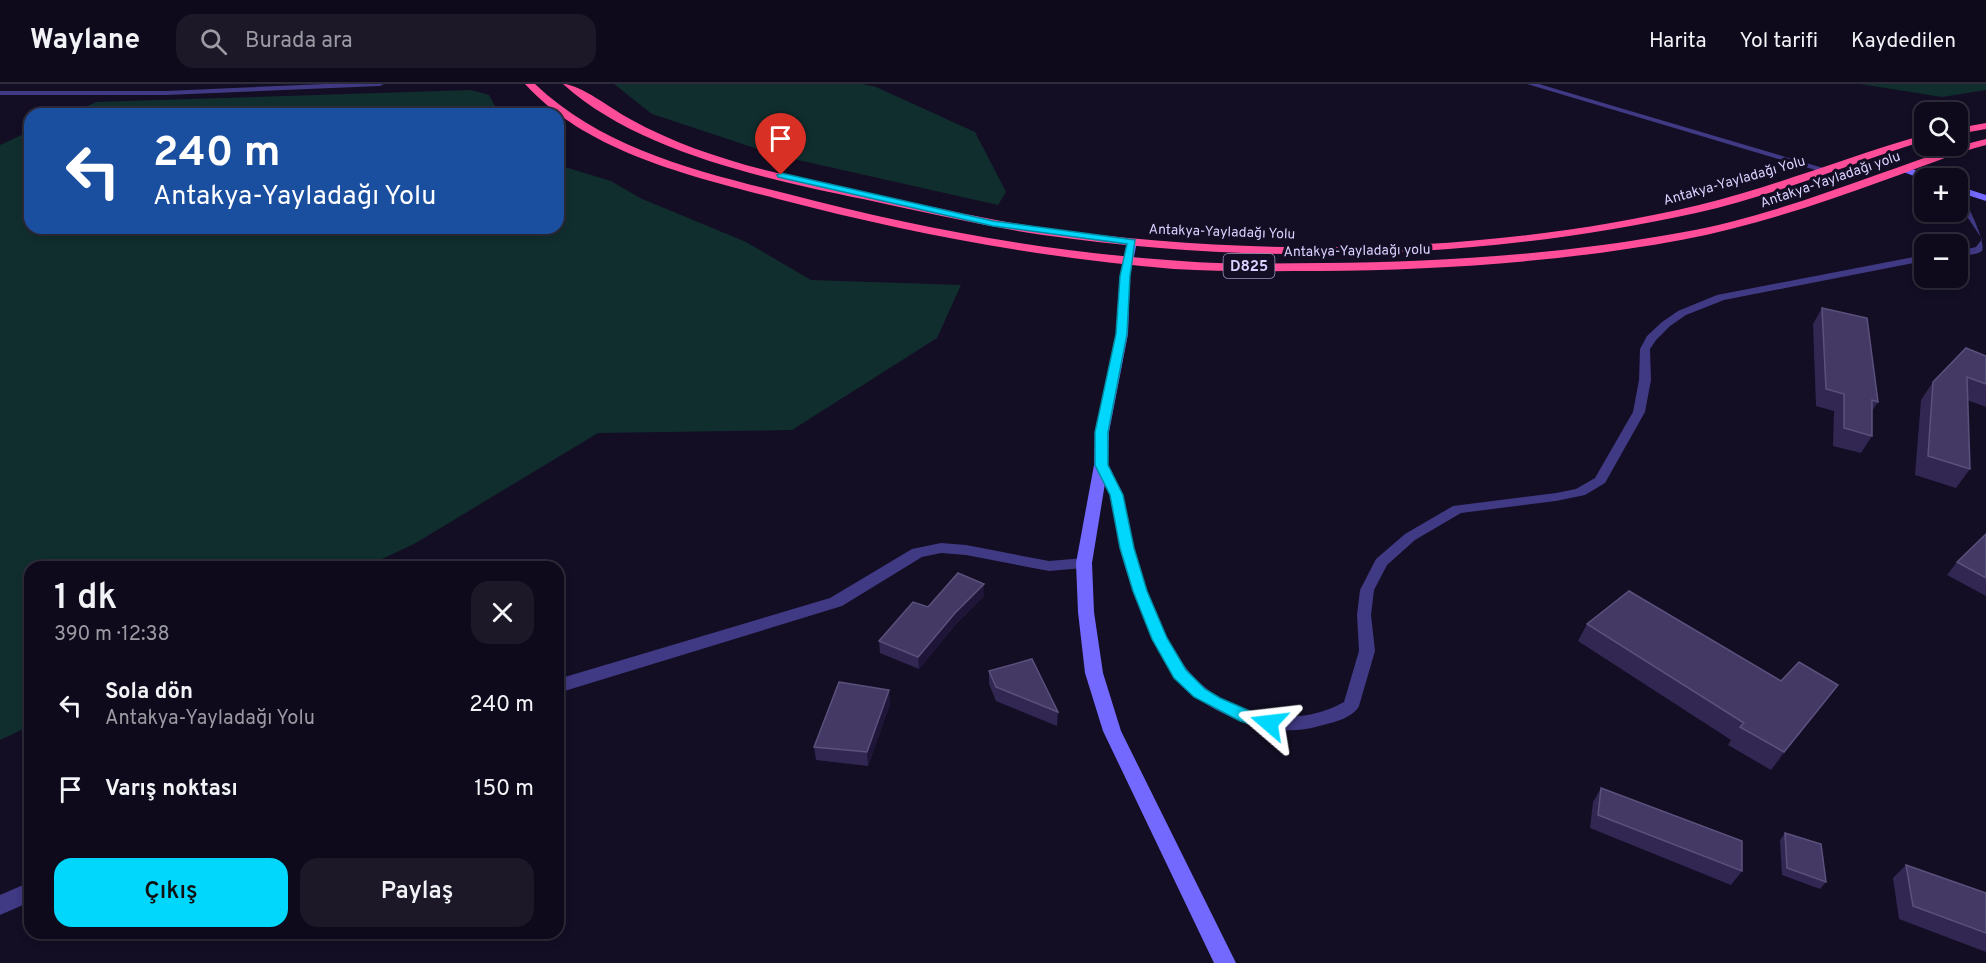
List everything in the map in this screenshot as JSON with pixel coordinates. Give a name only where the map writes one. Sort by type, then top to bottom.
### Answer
[{"type":"highway","name":"Antakya-Yayladağı yolu","points":[[530,84],[555,108]]},
{"type":"highway","name":"Antakya-Yayladağı Yolu","points":[[568,84],[614,117],[645,132],[737,164],[855,194],[993,224],[1132,242],[1345,250],[1434,246],[1502,239],[1643,220],[1701,208],[1914,141]]},
{"type":"highway","name":"Antakya-Yayladağı yolu","points":[[564,114],[616,142],[716,179],[887,222],[979,239],[1180,265],[1376,267],[1538,256],[1619,247],[1748,223],[1938,156],[1986,142]]},
{"type":"highway","points":[[1968,129],[1986,126]]},
{"type":"street","points":[[0,93],[166,93],[380,84]]},
{"type":"street","points":[[1531,84],[1825,170]]},
{"type":"street","points":[[1904,169],[1914,173]]},
{"type":"street","points":[[1968,192],[1986,198]]},
{"type":"street","points":[[1132,242],[1125,276],[1122,334],[1102,432],[1101,465],[1084,563],[1086,612],[1094,673],[1112,731],[1225,963]]},
{"type":"street","points":[[564,684],[836,602],[917,553],[941,548],[966,550],[1049,566],[1084,563]]},
{"type":"street","points":[[0,905],[24,895]]},
{"type":"lane","points":[[1968,212],[1986,239],[1979,249],[1968,252]]},
{"type":"lane","points":[[1101,465],[1117,495],[1127,548],[1140,591],[1160,639],[1180,674],[1199,693],[1246,717],[1269,723],[1317,722],[1337,715],[1351,706],[1367,651],[1364,615],[1367,590],[1381,562],[1410,537],[1458,509],[1556,497],[1580,492],[1600,480],[1640,412],[1645,380],[1645,349],[1651,338],[1666,324],[1682,313],[1721,297],[1914,260]]},
{"type":"green space","points":[[614,84],[863,84],[876,87],[975,132],[1006,192],[998,205],[776,155],[652,114]]},
{"type":"green space","points":[[1860,84],[1986,84],[1986,90],[1942,97]]},
{"type":"green space","points":[[471,90],[489,95],[496,108],[82,108],[96,102]]},
{"type":"green space","points":[[24,134],[24,234],[564,234],[564,167],[611,181],[640,198],[746,242],[811,280],[961,285],[937,338],[792,430],[598,433],[414,544],[378,561],[24,561],[24,729],[0,740],[0,145]]},
{"type":"building","points":[[1822,308],[1867,318],[1878,402],[1872,400],[1872,436],[1844,428],[1844,394],[1826,389]]},
{"type":"building","points":[[1966,348],[1986,356],[1986,384],[1967,377],[1970,469],[1928,456],[1933,382]]},
{"type":"building","points":[[1986,534],[1986,578],[1957,562]]},
{"type":"building","points":[[958,573],[984,584],[955,613],[918,657],[879,641],[913,602],[928,607]]},
{"type":"building","points":[[1629,591],[1781,681],[1799,662],[1838,685],[1784,752],[1740,727],[1744,723],[1587,624]]},
{"type":"building","points":[[1032,659],[1058,712],[996,687],[989,671]]},
{"type":"building","points":[[839,682],[889,690],[867,752],[814,747]]},
{"type":"building","points":[[1601,788],[1742,841],[1742,871],[1598,815]]},
{"type":"building","points":[[1785,833],[1821,844],[1826,882],[1787,868]]},
{"type":"building","points":[[1906,865],[1986,893],[1986,933],[1913,906]]},
{"type":"route","points":[[781,175],[855,194],[993,224],[1132,242],[1125,276],[1122,334],[1102,432],[1101,465],[1117,495],[1127,548],[1140,591],[1160,639],[1180,674],[1199,693],[1214,702],[1246,717],[1269,723]]}]
